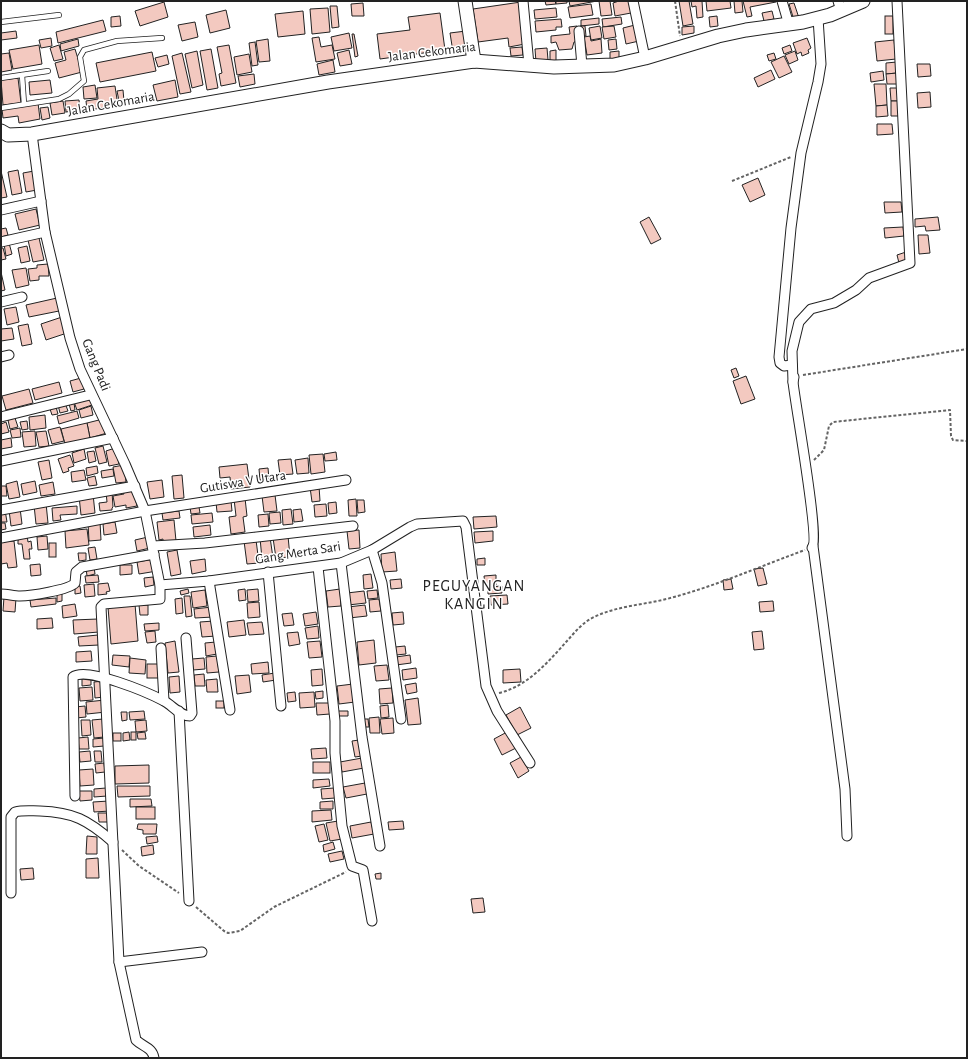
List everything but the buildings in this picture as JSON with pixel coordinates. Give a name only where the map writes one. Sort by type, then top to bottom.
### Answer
[{"type":"street","points":[[465,1],[474,61]]},
{"type":"street","points":[[523,1],[529,65]]},
{"type":"street","points":[[633,1],[645,58]]},
{"type":"street","points":[[782,1],[789,24]]},
{"type":"street","points":[[847,836],[845,789],[812,547],[812,517],[793,380],[792,351],[799,322],[811,309],[834,304],[856,290],[868,278],[910,263],[898,1]]},
{"type":"street","name":"Jalan Cekomaria","points":[[1,131],[8,135],[32,134],[328,82],[474,61],[529,65],[614,65],[746,30],[818,18],[840,6],[861,2]]},
{"type":"street","points":[[792,366],[784,366],[780,363],[779,357],[791,228],[801,153],[821,64],[818,18]]},
{"type":"street","points":[[579,31],[582,66]]},
{"type":"street","name":"Gang Padi","points":[[32,134],[45,232],[70,338],[80,369],[135,486],[145,512],[160,585],[160,599],[104,604],[102,606],[105,676]]},
{"type":"street","points":[[1,210],[41,201]]},
{"type":"street","points":[[1,242],[45,232]]},
{"type":"street","points":[[1,302],[22,297]]},
{"type":"street","points":[[1,417],[90,395]]},
{"type":"street","points":[[1,461],[113,438]]},
{"type":"street","name":"Gutiswa V Utara","points":[[1,538],[145,512],[346,480]]},
{"type":"street","points":[[1,510],[135,486]]},
{"type":"street","name":"Gang Merta Sari","points":[[160,585],[209,581],[341,563],[372,550],[410,526],[418,524],[463,521],[466,527],[478,630],[488,694],[530,763]]},
{"type":"street","points":[[1,594],[20,596],[31,595],[68,587],[75,583],[76,572],[82,567],[153,550],[353,526]]},
{"type":"street","points":[[372,550],[378,564],[382,583],[401,719]]},
{"type":"street","points":[[341,563],[362,737],[380,846]]},
{"type":"street","points":[[318,567],[335,721],[335,753],[342,826],[352,866],[363,870],[372,921]]},
{"type":"street","points":[[268,572],[281,706]]},
{"type":"street","points":[[209,581],[230,710]]},
{"type":"street","points":[[75,796],[72,680],[75,675],[105,676],[164,701],[187,716],[192,714],[186,638]]},
{"type":"street","points":[[161,648],[164,701]]},
{"type":"street","points":[[105,676],[119,962],[136,1040],[149,1047],[153,1052],[154,1058]]},
{"type":"street","points":[[179,711],[189,901]]},
{"type":"street","points":[[11,893],[11,817],[15,812],[51,811],[75,815],[91,824],[113,842]]},
{"type":"street","points":[[119,962],[202,952]]},
{"type":"lane","points":[[1,22],[59,15]]},
{"type":"lane","points":[[1,108],[58,99],[70,94],[84,81],[80,57],[84,50],[117,41],[162,38]]},
{"type":"lane","points":[[1,78],[48,71]]},
{"type":"lane","points":[[22,75],[24,104]]},
{"type":"path","points":[[675,1],[681,48]]},
{"type":"path","points":[[732,181],[801,153]]},
{"type":"path","points":[[793,380],[967,349]]},
{"type":"path","points":[[806,468],[824,450],[829,426],[833,422],[950,410],[951,436],[954,440],[967,441]]},
{"type":"path","points":[[488,694],[507,691],[521,685],[549,660],[578,629],[595,617],[620,608],[643,605],[675,597],[812,547]]},
{"type":"path","points":[[113,842],[139,866],[189,901],[228,933],[237,932],[274,907],[350,870],[352,866]]},
{"type":"district","name":"PEGUYANGAN KANGIN","points":[[474,595]]}]
